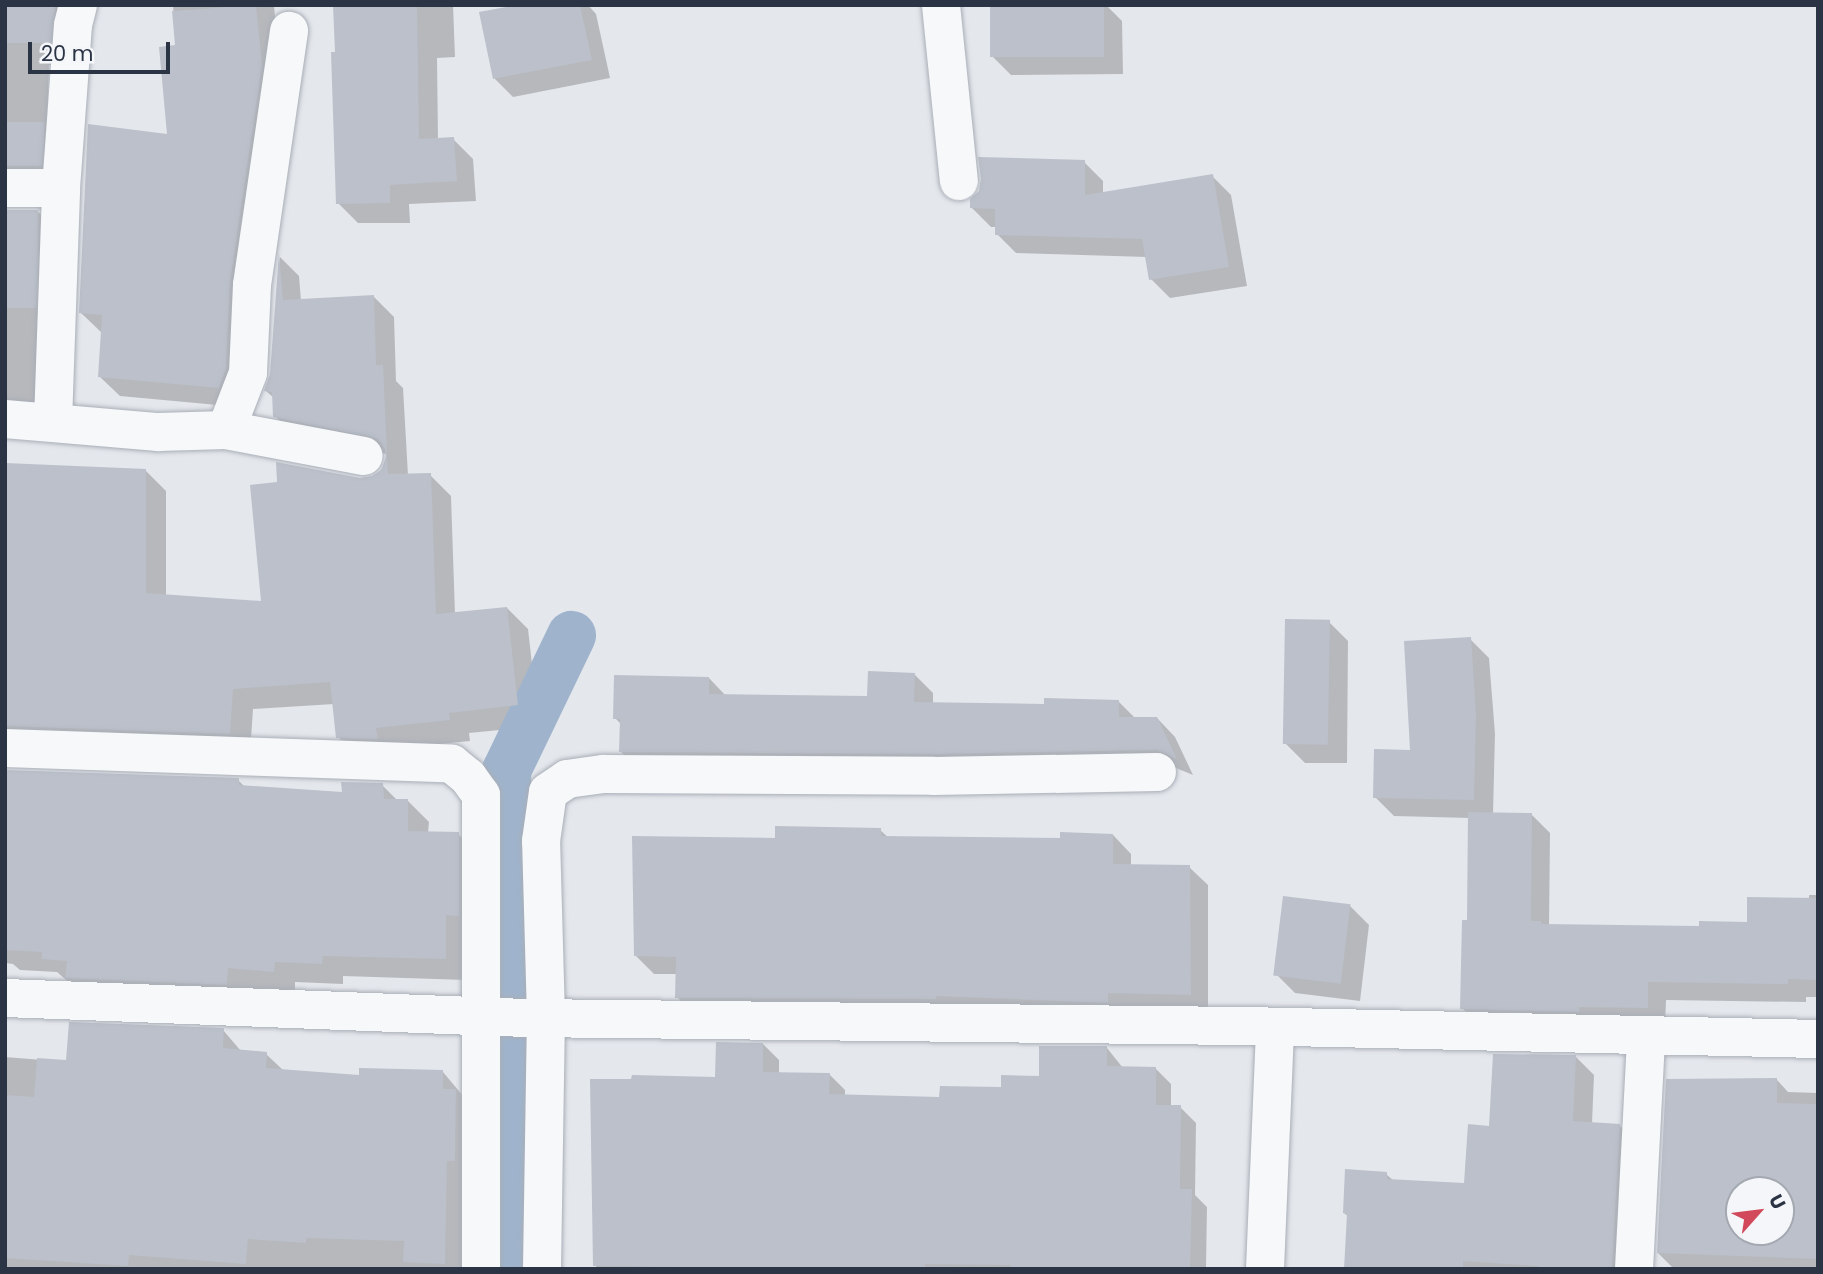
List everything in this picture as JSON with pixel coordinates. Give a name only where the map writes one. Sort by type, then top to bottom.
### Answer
[{"type":"street","points":[[53,422],[61,188],[73,25],[78,5]]},
{"type":"street","points":[[941,5],[959,181]]},
{"type":"street","points":[[226,430],[248,373],[252,285],[289,32]]},
{"type":"street","points":[[5,188],[61,188]]},
{"type":"street","points":[[5,419],[158,432],[226,430],[365,456]]},
{"type":"street","points":[[5,748],[109,749],[453,764],[468,777],[481,795],[512,1017],[542,1269]]},
{"type":"street","points":[[481,1269],[512,1017],[548,792],[567,779],[604,774],[934,776],[1157,772]]},
{"type":"street","points":[[5,998],[512,1017],[1818,1039]]},
{"type":"street","points":[[1265,1269],[1276,1029]]},
{"type":"street","points":[[1634,1269],[1646,1037]]},
{"type":"building","points":[[5,5],[55,5],[55,43],[5,43]]},
{"type":"building","points":[[256,5],[262,66],[230,282],[226,368],[219,388],[98,377],[102,315],[79,313],[88,124],[167,134],[159,47],[175,45],[172,11]]},
{"type":"building","points":[[333,5],[417,5],[419,139],[454,137],[457,181],[390,185],[390,203],[336,204],[331,52],[335,52]]},
{"type":"building","points":[[516,5],[580,5],[592,60],[493,79],[479,12]]},
{"type":"building","points":[[990,5],[1104,5],[1104,57],[990,57]]},
{"type":"building","points":[[5,122],[44,122],[44,166],[5,166]]},
{"type":"building","points":[[978,157],[1085,160],[1085,195],[1213,174],[1229,267],[1149,280],[1142,239],[995,235],[995,209],[970,208],[970,199],[979,191],[981,179]]},
{"type":"building","points":[[5,210],[38,210],[38,308],[5,308]]},
{"type":"building","points":[[279,253],[283,300],[374,295],[376,365],[383,365],[388,474],[431,473],[436,614],[507,607],[518,705],[449,713],[450,720],[376,728],[378,739],[336,738],[330,682],[233,689],[230,734],[5,726],[5,463],[146,469],[146,593],[261,601],[250,485],[277,482],[276,462],[360,478],[372,476],[381,470],[386,459],[385,449],[378,439],[273,417],[272,392],[264,391],[270,374]]},
{"type":"building","points":[[1285,619],[1330,620],[1328,745],[1283,744]]},
{"type":"building","points":[[1471,637],[1476,714],[1474,800],[1373,798],[1374,749],[1410,750],[1404,641]]},
{"type":"building","points":[[868,671],[915,673],[914,702],[1044,704],[1044,698],[1119,700],[1119,717],[1157,717],[1177,759],[1157,750],[934,754],[619,752],[620,719],[613,719],[614,675],[709,677],[709,694],[867,696]]},
{"type":"building","points":[[5,770],[239,778],[239,785],[342,792],[341,782],[383,783],[384,799],[408,799],[408,831],[459,832],[459,916],[446,915],[446,959],[323,956],[322,964],[275,962],[274,972],[228,968],[227,985],[65,978],[67,961],[42,959],[42,952],[5,950]]},
{"type":"building","points":[[1468,812],[1532,813],[1531,921],[1541,921],[1541,924],[1699,926],[1699,921],[1747,922],[1747,897],[1818,898],[1818,980],[1788,979],[1788,984],[1648,982],[1648,1008],[1579,1007],[1579,1012],[1460,1009],[1462,920],[1467,920]]},
{"type":"building","points":[[775,826],[881,828],[881,836],[1060,838],[1060,832],[1113,834],[1113,864],[1190,865],[1191,995],[1108,993],[1108,1003],[936,996],[936,999],[675,998],[676,957],[634,956],[632,836],[775,838]]},
{"type":"building","points":[[1283,896],[1350,904],[1341,984],[1273,975]]},
{"type":"building","points":[[69,1022],[224,1028],[223,1048],[267,1052],[266,1068],[359,1075],[359,1068],[443,1070],[443,1089],[456,1089],[455,1161],[447,1161],[445,1264],[403,1262],[404,1241],[306,1238],[306,1243],[248,1239],[246,1264],[129,1255],[128,1266],[5,1258],[5,1095],[34,1097],[37,1058],[66,1060]]},
{"type":"building","points":[[716,1042],[763,1043],[763,1072],[830,1073],[829,1094],[939,1097],[940,1086],[1001,1087],[1001,1075],[1039,1076],[1039,1046],[1107,1046],[1107,1066],[1156,1067],[1156,1105],[1181,1105],[1180,1189],[1192,1189],[1190,1269],[1011,1269],[1011,1265],[925,1264],[925,1268],[885,1269],[593,1266],[590,1079],[631,1079],[632,1075],[715,1077]]},
{"type":"building","points":[[1493,1054],[1576,1055],[1573,1121],[1620,1124],[1612,1269],[1538,1269],[1539,1266],[1463,1261],[1463,1269],[1344,1269],[1347,1214],[1343,1213],[1345,1169],[1387,1172],[1387,1179],[1464,1183],[1468,1124],[1489,1126]]},
{"type":"building","points":[[1777,1078],[1777,1103],[1818,1104],[1818,1259],[1657,1253],[1666,1079]]},
{"type":"waterway","points":[[519,1269],[506,770],[571,635]]}]
